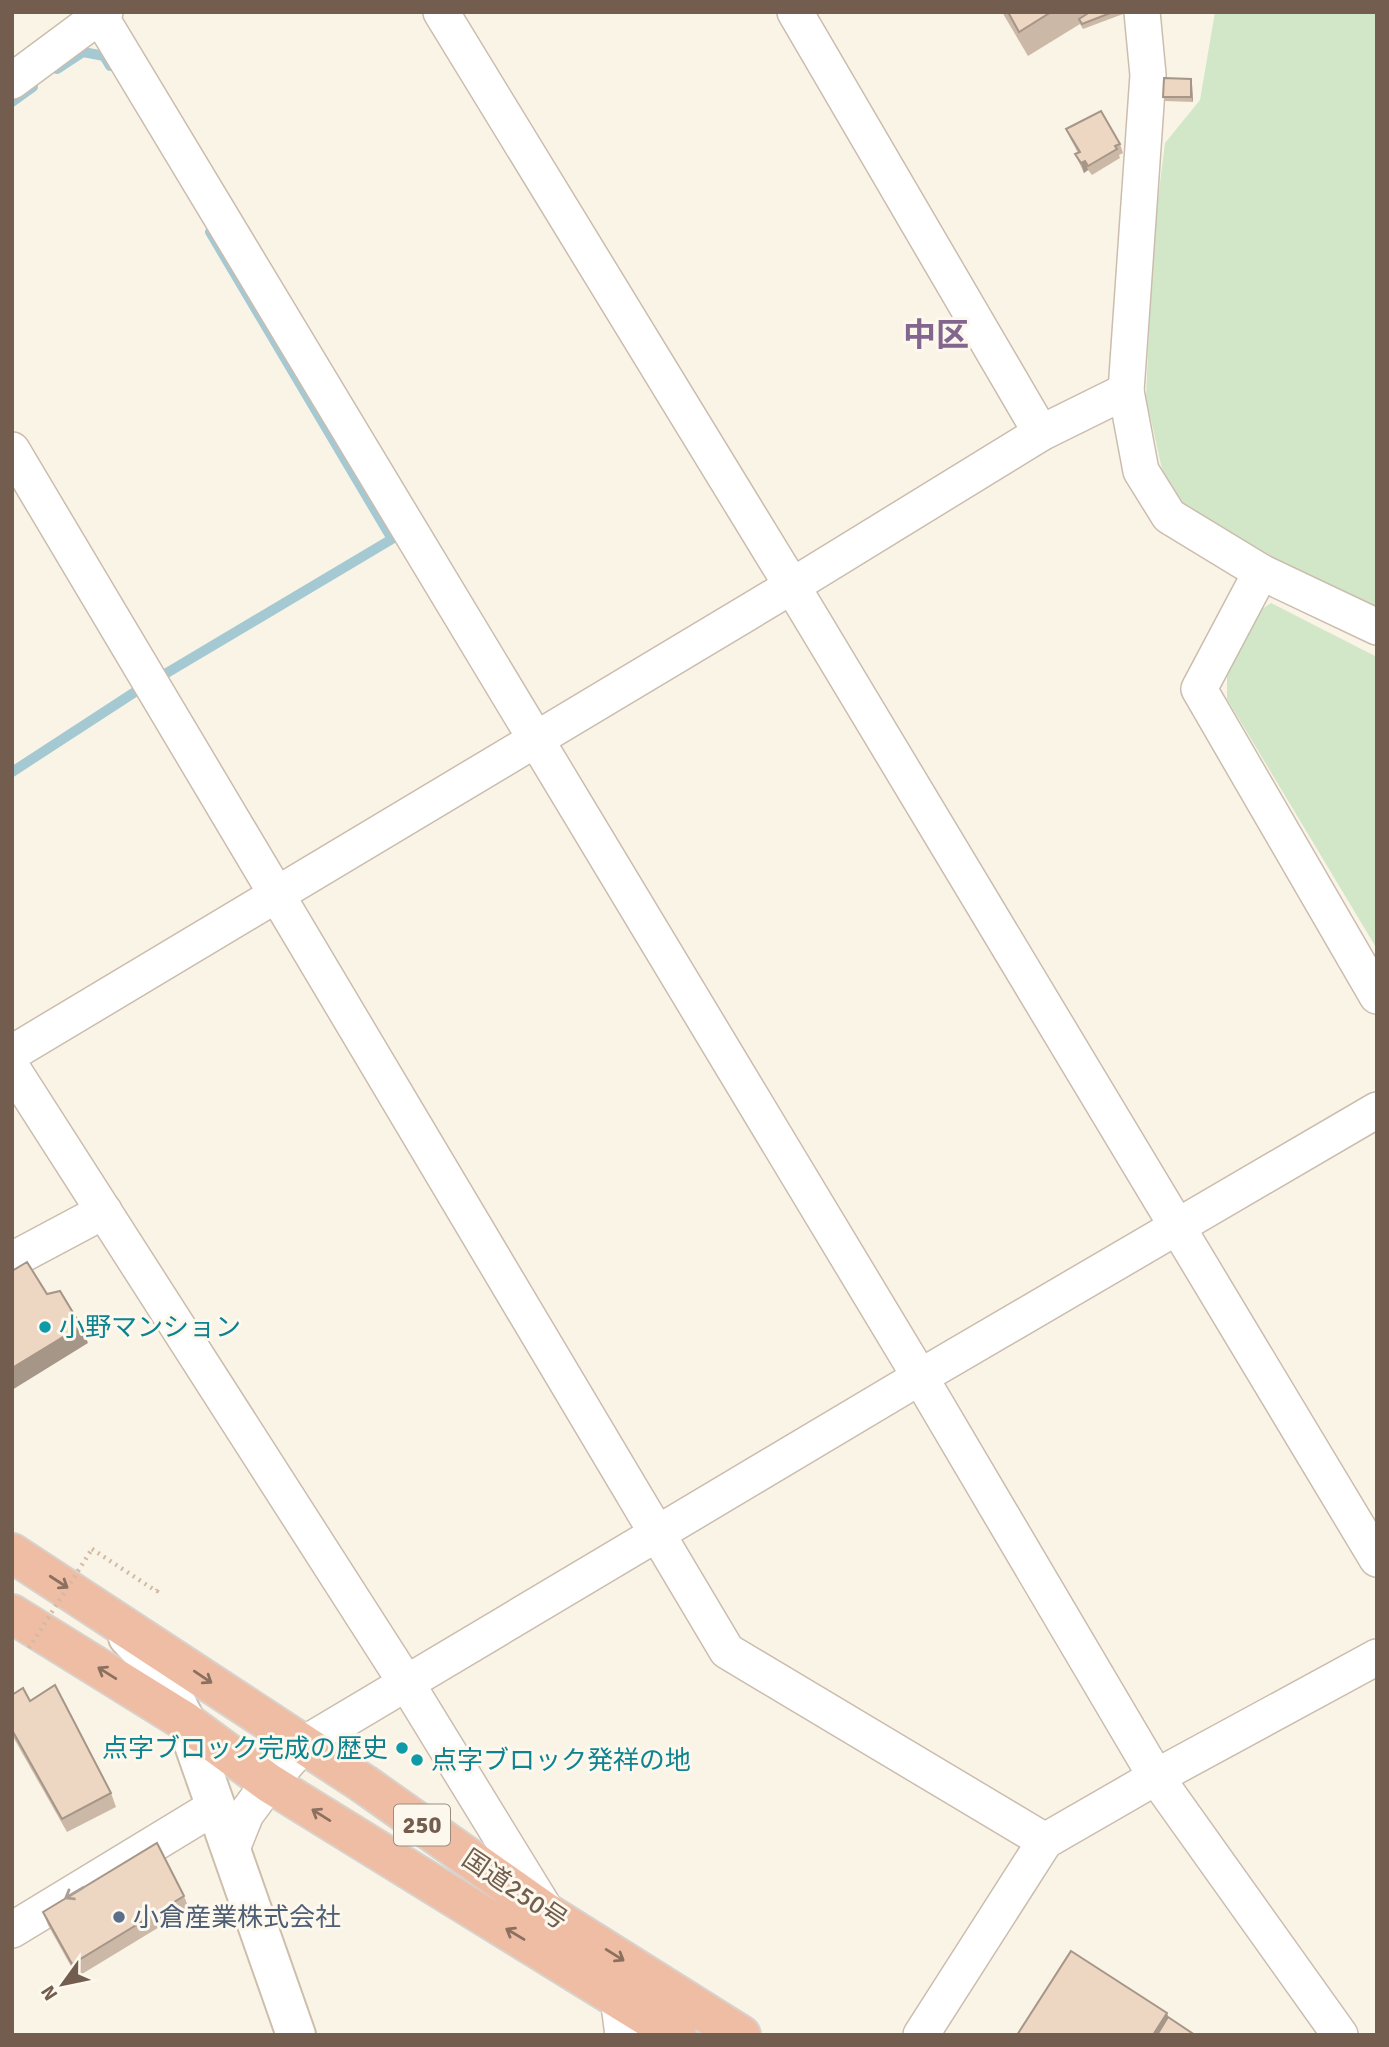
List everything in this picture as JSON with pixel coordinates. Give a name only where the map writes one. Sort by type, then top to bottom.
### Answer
[{"type":"highway","name":"国道250号","points":[[12,1553],[304,1744],[547,1913],[741,2035]]},
{"type":"highway","name":"国道250号","points":[[12,1614],[186,1721],[269,1783],[677,2035]]},
{"type":"main road","points":[[105,1612],[161,1672],[186,1721],[296,2035]]},
{"type":"street","points":[[441,12],[792,586],[1377,1559]]},
{"type":"street","points":[[795,12],[1041,432]]},
{"type":"street","points":[[1142,12],[1147,75],[1126,391],[1141,471],[1169,516],[1261,572],[1377,627]]},
{"type":"street","points":[[14,76],[103,14],[535,739],[920,1377],[1156,1777],[1340,2035]]},
{"type":"street","points":[[12,1053],[792,586],[1041,432],[1126,391]]},
{"type":"street","points":[[12,450],[727,1651],[1045,1842]]},
{"type":"street","points":[[1261,572],[1199,689],[1377,996]]},
{"type":"street","points":[[12,1068],[407,1686],[586,1977]]},
{"type":"street","points":[[232,1851],[246,1814],[304,1744],[407,1686],[920,1377],[1377,1110]]},
{"type":"street","points":[[12,1260],[104,1211]]},
{"type":"street","points":[[921,2035],[1045,1842],[1156,1777],[1377,1657]]},
{"type":"street","points":[[12,1930],[216,1806]]},
{"type":"street","points":[[618,1997],[623,2035]]},
{"type":"path","points":[[29,1648],[92,1549],[153,1589],[157,1591],[160,1585]]},
{"type":"green space","points":[[1215,12],[1377,12],[1377,610],[1298,572],[1186,506],[1168,486],[1161,465],[1146,397],[1153,239],[1165,143],[1200,100]]},
{"type":"green space","points":[[1271,603],[1377,657],[1377,949],[1227,699],[1227,672],[1259,611]]},
{"type":"building","points":[[1008,12],[1051,12],[1019,32]]},
{"type":"building","points":[[1090,12],[1113,12],[1082,24],[1079,19]]},
{"type":"building","points":[[1164,78],[1191,79],[1191,97],[1163,97]]},
{"type":"building","points":[[1101,111],[1120,144],[1115,146],[1117,149],[1088,166],[1085,161],[1081,163],[1075,154],[1080,152],[1066,129]]},
{"type":"building","name":"小野マンション","points":[[27,1262],[47,1294],[60,1291],[81,1326],[12,1368],[12,1271]]},
{"type":"building","points":[[55,1685],[111,1793],[62,1819],[12,1730],[12,1695],[23,1688],[30,1701]]},
{"type":"building","points":[[157,1843],[184,1896],[72,1964],[43,1912]]},
{"type":"building","points":[[1071,1951],[1167,2013],[1153,2035],[1017,2035]]},
{"type":"building","points":[[1168,2017],[1195,2035],[1157,2035]]},
{"type":"waterway","points":[[57,69],[83,52],[104,56],[110,66]]},
{"type":"waterway","points":[[12,102],[33,87]]},
{"type":"waterway","points":[[165,674],[392,539],[210,232]]},
{"type":"waterway","points":[[12,772],[138,690]]},
{"type":"place","name":"小野マンション","points":[[45,1327]]},
{"type":"place","name":"点字ブロック完成の歴史","points":[[402,1748]]},
{"type":"place","name":"点字ブロック発祥の地","points":[[417,1760]]},
{"type":"place","name":"小倉産業株式会社","points":[[119,1917]]},
{"type":"district","name":"中区","points":[[936,334]]}]
